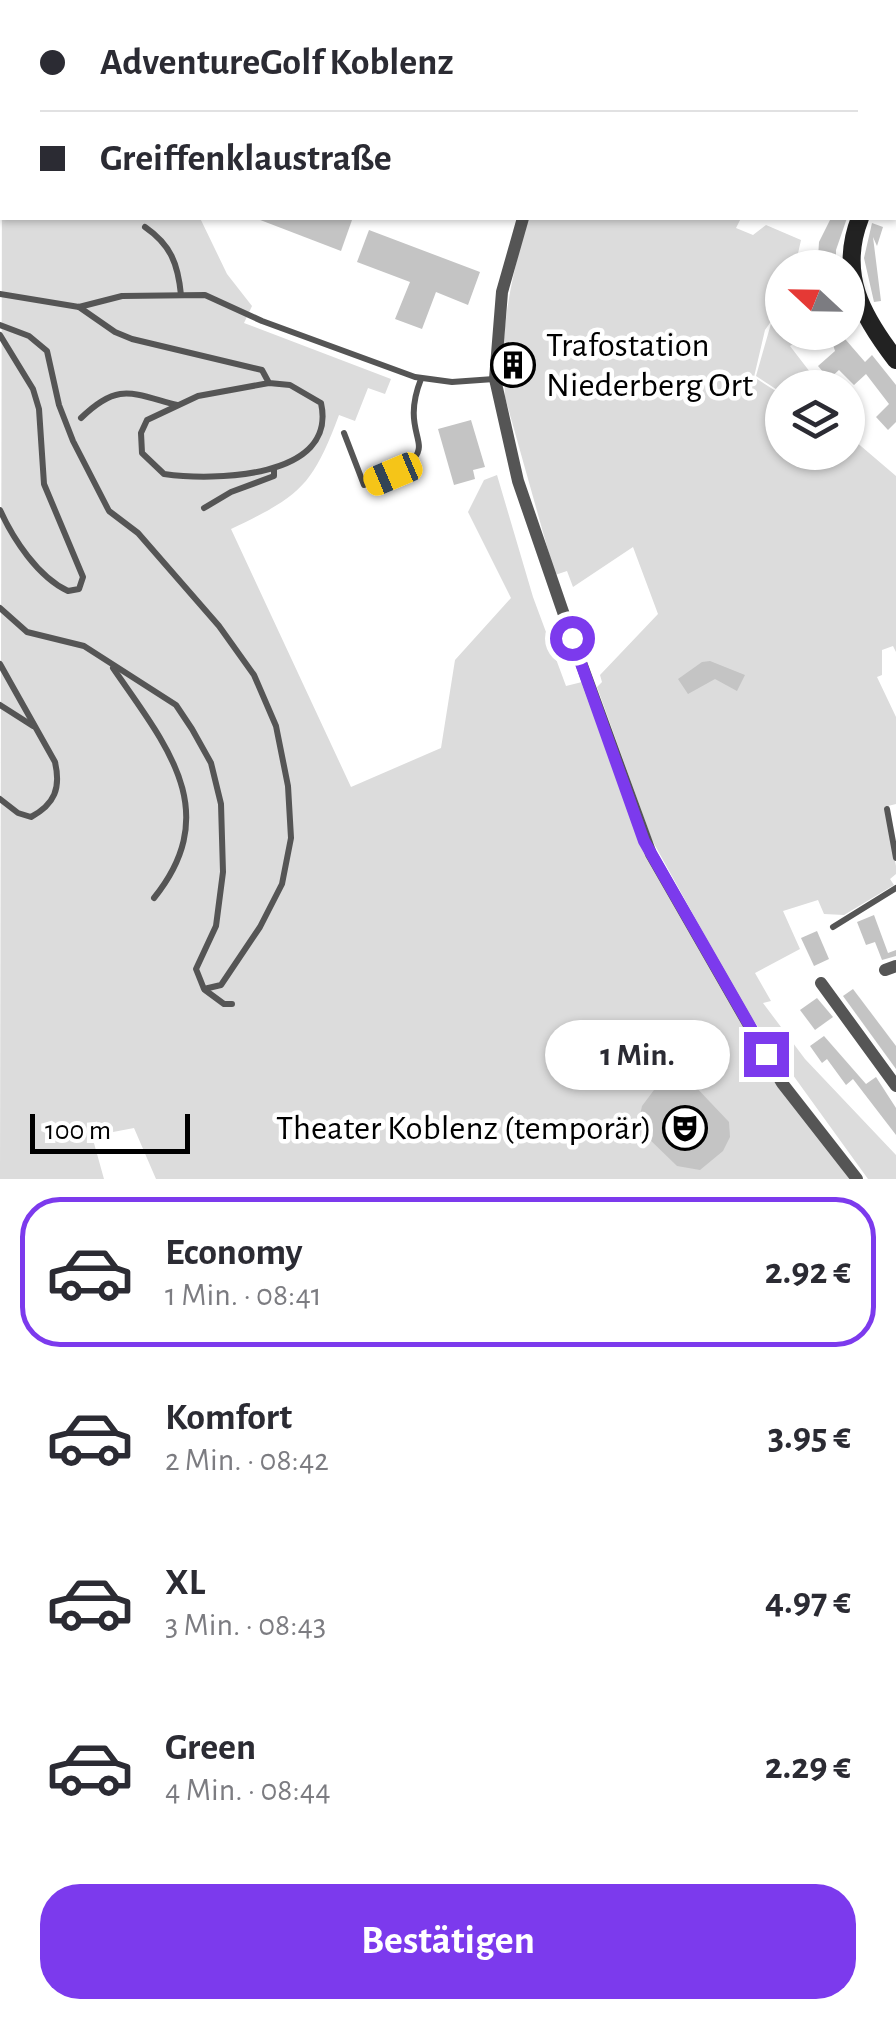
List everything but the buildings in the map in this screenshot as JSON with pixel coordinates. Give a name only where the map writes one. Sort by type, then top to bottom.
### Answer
[{"type":"main road","points":[[860,220],[852,250],[855,292],[864,317],[896,360]]},
{"type":"street","points":[[522,220],[502,292],[495,379],[518,482],[644,841],[782,1082],[857,1179]]},
{"type":"street","points":[[821,984],[896,1086]]},
{"type":"lane","points":[[145,227],[166,241],[175,260],[181,295]]},
{"type":"lane","points":[[0,294],[80,307],[122,296],[205,295],[262,321],[422,379],[495,379]]},
{"type":"lane","points":[[80,307],[132,339],[262,370],[270,383]]},
{"type":"lane","points":[[0,325],[30,336],[47,351],[66,423],[109,511],[138,533],[219,626],[254,674],[276,726],[288,786],[292,838],[282,884],[260,927],[221,985],[204,989]]},
{"type":"lane","points":[[0,335],[36,399],[44,484],[83,578],[79,589],[68,591],[54,583],[26,553],[0,510]]},
{"type":"lane","points":[[344,433],[364,486],[412,464],[420,454],[421,441],[412,425],[411,407],[422,379]]},
{"type":"lane","points":[[270,383],[290,385],[311,396],[321,403],[325,420],[320,438],[310,450],[274,470],[164,474],[142,453],[141,433],[147,420],[230,388],[270,383]]},
{"type":"lane","points":[[80,418],[103,397],[125,392],[141,392],[178,406]]},
{"type":"lane","points":[[204,508],[231,492],[274,476],[274,470]]},
{"type":"lane","points":[[0,608],[28,632],[84,646],[176,704],[211,763],[221,804],[223,872],[216,926],[196,969],[204,989],[224,1004],[232,1004]]},
{"type":"lane","points":[[0,664],[55,762],[59,777],[56,794],[46,809],[31,817],[18,813],[0,799]]},
{"type":"lane","points":[[112,667],[160,738],[187,803],[185,846],[154,898]]},
{"type":"lane","points":[[0,705],[36,728]]},
{"type":"lane","points":[[887,809],[896,858]]},
{"type":"lane","points":[[832,927],[896,888]]},
{"type":"shaded area","points":[[2,220],[201,220],[227,274],[252,306],[244,323],[391,379],[385,394],[368,388],[355,421],[339,415],[320,459],[301,487],[231,529],[351,787],[441,748],[455,660],[511,598],[468,512],[484,480],[497,475],[533,597],[566,686],[582,682],[640,843],[781,1084],[854,1179],[156,1179],[134,1128],[92,1136],[104,1179],[0,1179]]},
{"type":"shaded area","points":[[528,220],[740,220],[736,228],[753,235],[766,225],[801,240],[799,250],[765,250],[765,330],[754,377],[765,384],[765,470],[865,470],[865,450],[896,476],[896,652],[893,646],[882,650],[882,675],[877,677],[896,717],[896,804],[884,807],[896,874],[890,879],[894,885],[844,915],[824,914],[818,900],[783,911],[800,949],[755,973],[771,1001],[763,1003],[805,1059],[896,1155],[896,1179],[868,1179],[746,1010],[652,840],[597,687],[602,682],[600,675],[658,614],[633,547],[573,587],[567,571],[555,575],[505,397],[504,373],[521,371],[519,358],[503,358],[511,287]]},
{"type":"shaded area","points":[[765,344],[765,350],[793,350],[808,370],[765,370],[765,382],[756,376]]},
{"type":"place","name":"Trafostation Niederberg Ort","points":[[513,365]]},
{"type":"place","name":"Theater Koblenz (temporär)","points":[[685,1128]]},
{"type":"route","points":[[572,638],[644,841],[766,1054]]}]
